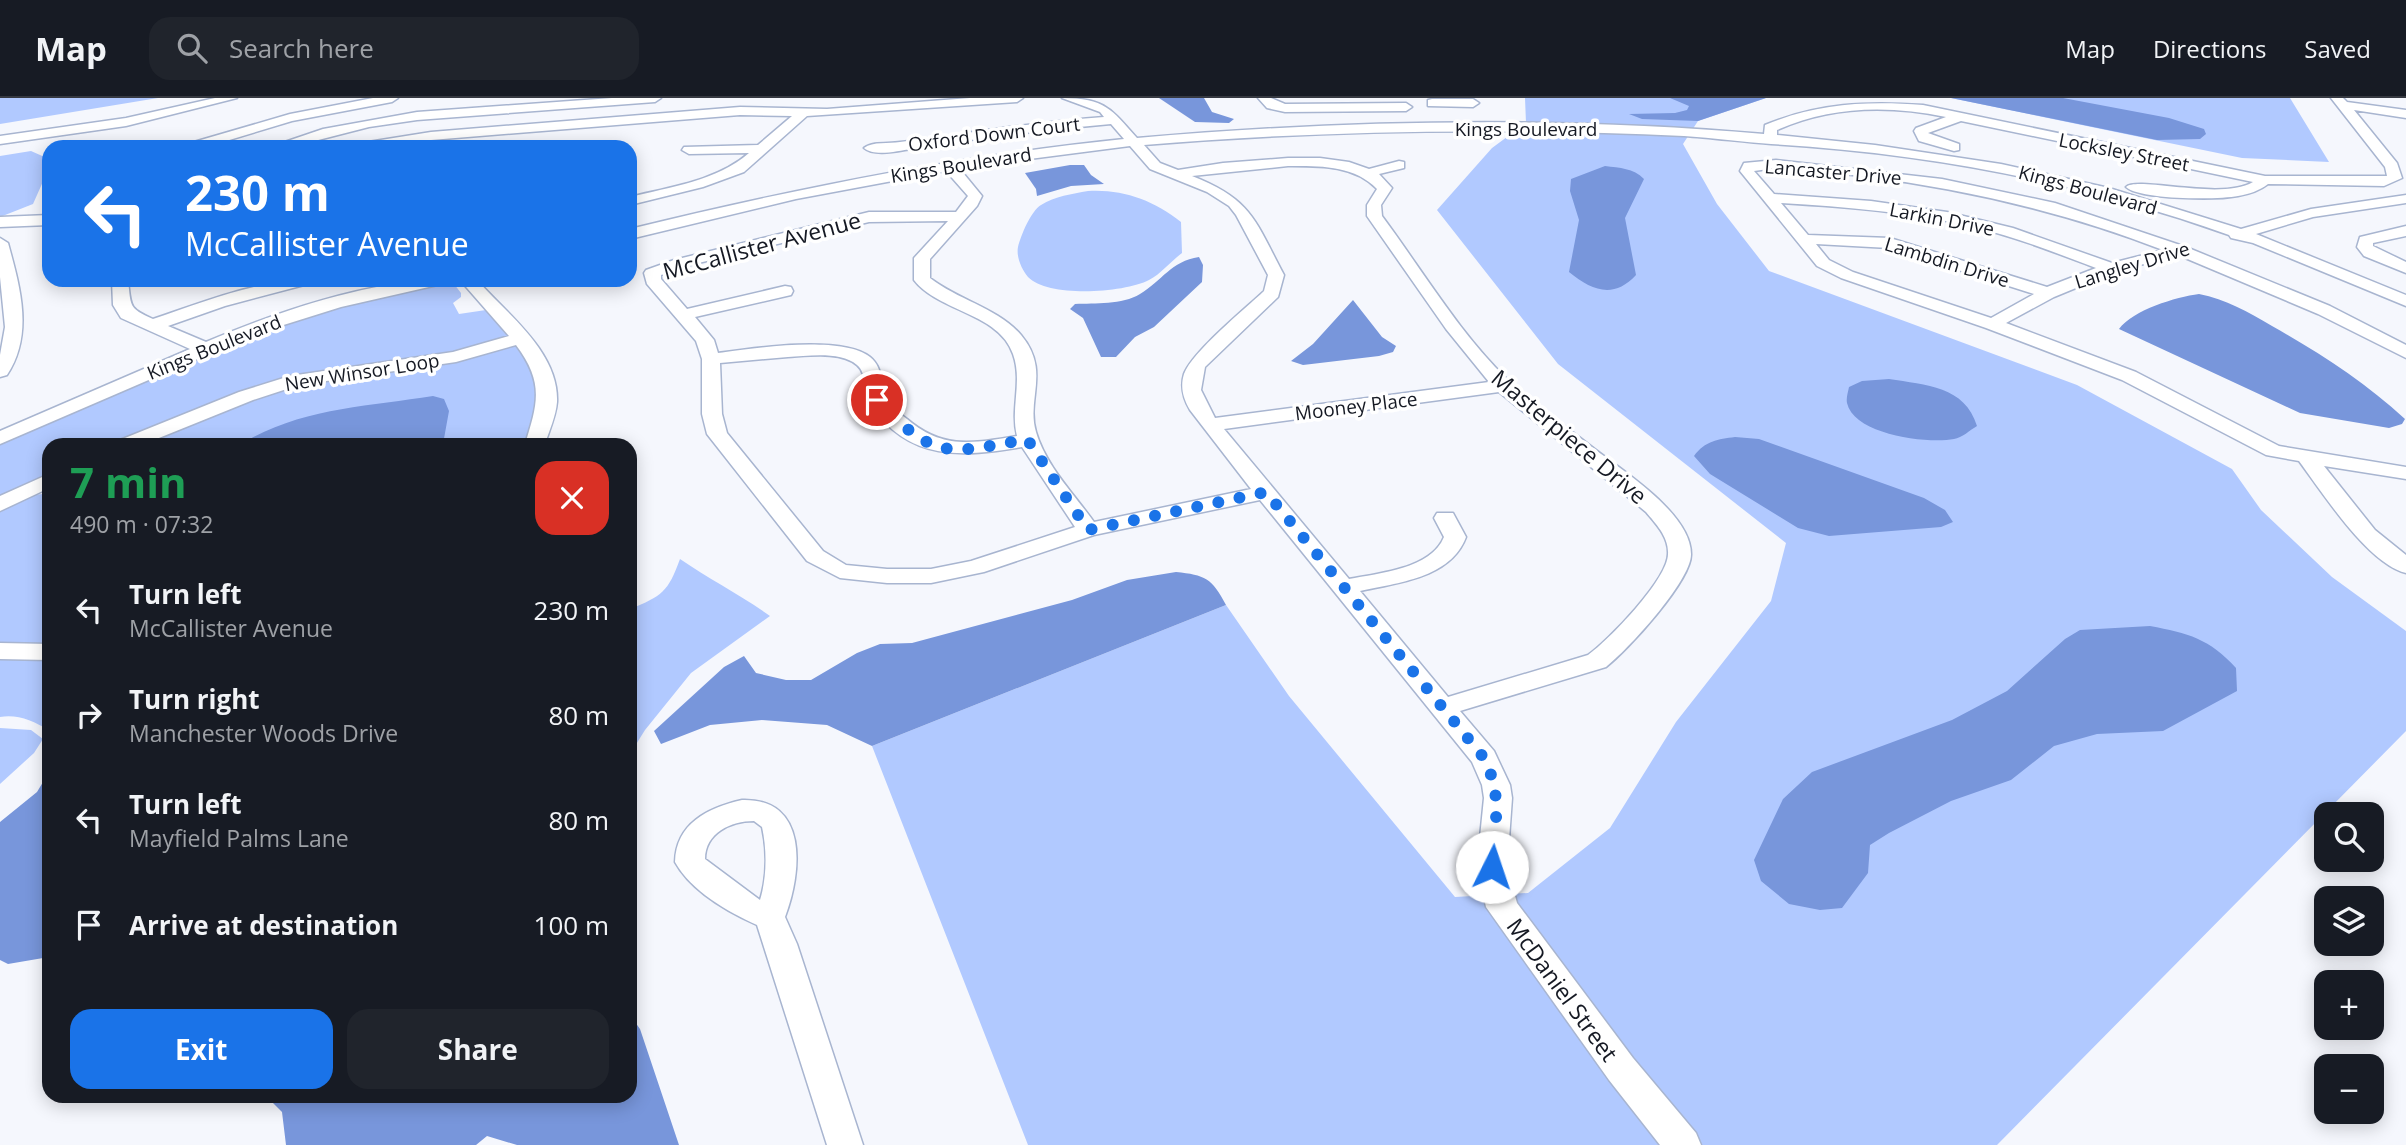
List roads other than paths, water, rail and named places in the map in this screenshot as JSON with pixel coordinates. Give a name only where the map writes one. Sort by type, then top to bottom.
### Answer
[{"type":"street","points":[[0,140],[127,122],[231,98]]},
{"type":"street","points":[[215,140],[339,105],[392,98]]},
{"type":"street","points":[[302,140],[349,127],[448,113],[655,98]]},
{"type":"street","points":[[406,140],[431,136],[556,132],[740,111],[802,114],[1017,98]]},
{"type":"street","name":"McDaniel Street","points":[[1068,98],[1104,109],[1155,166],[1212,189],[1240,208],[1276,275],[1272,293],[1197,365],[1190,380],[1192,398],[1210,425],[1484,758],[1496,785],[1498,810],[1492,867],[1502,907],[1621,1069],[1684,1145]]},
{"type":"street","points":[[1264,98],[1271,105],[1285,108],[1369,103],[1406,107]]},
{"type":"street","points":[[1443,128],[1431,100],[1473,103]]},
{"type":"street","points":[[2339,102],[2406,114]]},
{"type":"street","name":"Locksley Street","points":[[1771,140],[1770,128],[1791,118],[1841,105],[1923,109],[2264,180],[2384,182],[2395,178],[2399,166],[2339,102]]},
{"type":"street","points":[[339,105],[359,113],[372,123]]},
{"type":"street","points":[[339,105],[341,115],[349,127]]},
{"type":"street","points":[[637,199],[723,177],[739,169],[802,114]]},
{"type":"street","points":[[1956,118],[1922,131],[1924,138],[1976,153],[2160,192],[2236,193],[2259,186],[2264,180]]},
{"type":"street","name":"Oxford Down Court","points":[[871,148],[896,147],[1026,127],[1116,120]]},
{"type":"street","name":"Kings Boulevard","points":[[637,229],[949,166],[1134,142],[1288,131],[1588,128],[1913,153],[2004,169],[2145,204],[2238,234],[2317,262],[2406,301]]},
{"type":"street","points":[[689,150],[764,149]]},
{"type":"street","points":[[1177,175],[1222,167],[1309,162],[1341,164],[1369,173],[1399,165]]},
{"type":"street","name":"Lancaster Drive","points":[[2406,353],[2305,301],[2180,250],[2083,216],[2009,197],[1883,175],[1763,163],[1749,166],[1747,171],[1823,263],[1847,275],[1992,324],[2129,376],[2273,451],[2406,473]]},
{"type":"street","points":[[949,166],[975,196],[922,258],[922,280],[951,302],[997,324],[1014,338],[1024,359],[1028,384],[1023,422],[1027,439],[1088,530]]},
{"type":"street","name":"Masterpiece Drive","points":[[1369,173],[1380,180],[1385,188],[1373,209],[1375,216],[1440,312],[1503,386],[1654,508],[1675,534],[1680,552],[1671,579],[1615,648],[1597,661],[1444,707]]},
{"type":"street","name":"Larkin Drive","points":[[1769,198],[1907,209],[1973,222],[2034,240],[2111,268]]},
{"type":"street","name":"Langley Drive","points":[[1992,324],[2048,293],[2111,268],[2311,214],[2406,199]]},
{"type":"street","name":"McCallister Avenue","points":[[960,216],[869,217],[681,263],[652,273],[653,280],[705,340],[711,359],[712,414],[717,434],[815,556],[839,571],[887,576],[931,576],[976,567],[1088,530],[1266,492]]},
{"type":"street","points":[[4,225],[42,221]]},
{"type":"street","points":[[2406,231],[2366,240],[2365,247],[2370,253],[2406,268]]},
{"type":"street","name":"Lambdin Drive","points":[[1804,239],[1890,243],[2048,293]]},
{"type":"street","points":[[0,243],[13,293],[13,324],[10,358],[0,372]]},
{"type":"street","points":[[121,287],[124,309],[131,317],[203,348]]},
{"type":"street","points":[[150,326],[247,287]]},
{"type":"street","name":"Kings Boulevard","points":[[0,438],[203,348],[311,310],[407,287]]},
{"type":"street","points":[[474,287],[520,338],[546,380],[547,402],[537,438]]},
{"type":"street","points":[[682,316],[785,291]]},
{"type":"street","name":"New Winsor Loop","points":[[142,438],[246,396],[297,380],[456,357],[520,338]]},
{"type":"street","points":[[711,359],[787,351],[833,352],[861,359],[870,369],[877,400],[906,431],[930,445],[960,451],[1027,439]]},
{"type":"street","name":"Mooney Place","points":[[1210,425],[1503,386]]},
{"type":"street","points":[[2306,457],[2367,535],[2406,566]]},
{"type":"street","points":[[0,504],[42,486]]},
{"type":"street","points":[[1345,587],[1419,569],[1443,558],[1452,550],[1455,537],[1445,518]]},
{"type":"street","points":[[0,651],[42,652]]},
{"type":"street","points":[[769,917],[781,944],[845,1145]]}]
